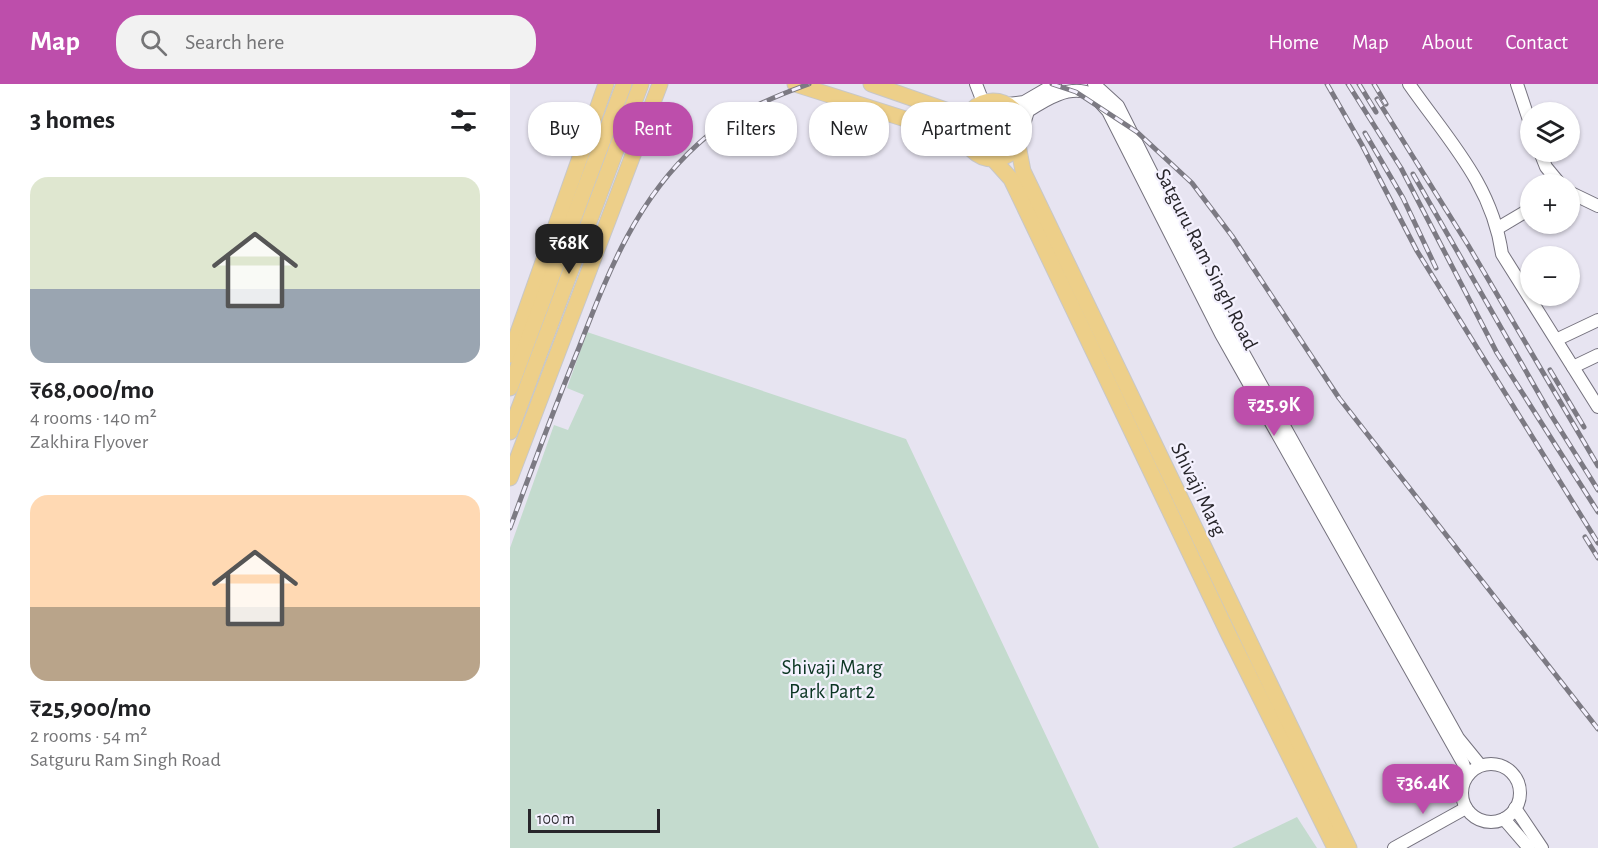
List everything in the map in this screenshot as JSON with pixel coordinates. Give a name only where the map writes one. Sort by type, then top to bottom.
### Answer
[{"type":"main road","points":[[598,84],[599,102]]},
{"type":"main road","points":[[601,105],[606,84]]},
{"type":"main road","points":[[510,388],[624,84]]},
{"type":"main road","points":[[510,432],[641,84]]},
{"type":"main road","points":[[510,478],[660,84]]},
{"type":"main road","points":[[795,84],[901,118]]},
{"type":"main road","points":[[871,84],[923,102]]},
{"type":"main road","points":[[983,102],[996,100],[1002,102]]},
{"type":"main road","points":[[510,355],[583,156]]},
{"type":"main road","points":[[980,156],[993,159],[1007,156]]},
{"type":"main road","name":"Shivaji Marg","points":[[1022,156],[1023,171],[1349,848]]},
{"type":"main road","name":"Shivaji Marg","points":[[993,159],[1011,179],[1228,633],[1335,848]]},
{"type":"street","points":[[976,84],[983,102]]},
{"type":"street","name":"Satguru Ram Singh Road","points":[[1094,84],[1118,106],[1230,329],[1458,738],[1480,765]]},
{"type":"street","points":[[1409,84],[1474,173],[1498,228],[1502,254],[1558,339],[1598,407]]},
{"type":"street","points":[[1517,84],[1523,102]]},
{"type":"street","points":[[1024,102],[1048,85]]},
{"type":"street","name":"Satguru Ram Singh Road","points":[[1032,108],[1053,94],[1074,90],[1090,93],[1108,111],[1221,333],[1463,763],[1467,776]]},
{"type":"street","points":[[1580,197],[1598,206]]},
{"type":"street","points":[[1498,228],[1520,215]]},
{"type":"street","points":[[1558,339],[1598,320]]},
{"type":"street","points":[[1573,367],[1598,355]]},
{"type":"street","points":[[1480,765],[1500,766],[1515,777],[1520,798],[1515,808],[1504,819],[1490,822],[1476,818],[1466,808],[1462,798],[1462,786],[1467,776],[1480,765]]},
{"type":"street","points":[[1394,848],[1466,808]]},
{"type":"street","points":[[1515,808],[1542,848]]},
{"type":"street","points":[[1504,819],[1529,848]]},
{"type":"green space","name":"Shivaji Marg Park Part 2","points":[[587,332],[906,439],[1099,848],[510,848],[510,548],[554,425],[568,430],[584,395],[567,388]]},
{"type":"green space","points":[[1297,817],[1317,848],[1232,848]]},
{"type":"railway","points":[[510,528],[601,293],[640,214],[676,166],[710,134],[736,116],[779,95],[809,84]]},
{"type":"railway","points":[[1052,84],[1076,92],[1137,132],[1192,183],[1232,236],[1339,398],[1598,729]]},
{"type":"railway","points":[[1327,84],[1362,145],[1417,251],[1598,543]]},
{"type":"railway","points":[[1348,84],[1401,168],[1497,353],[1598,512]]},
{"type":"railway","points":[[1359,84],[1376,112]]},
{"type":"railway","points":[[1374,84],[1386,104]]},
{"type":"railway","points":[[1377,99],[1468,245],[1598,466]]},
{"type":"railway","points":[[1365,133],[1403,198],[1436,268]]},
{"type":"railway","points":[[1413,174],[1551,415],[1598,490]]},
{"type":"railway","points":[[1550,370],[1584,427]]},
{"type":"railway","points":[[1585,537],[1598,558]]}]
